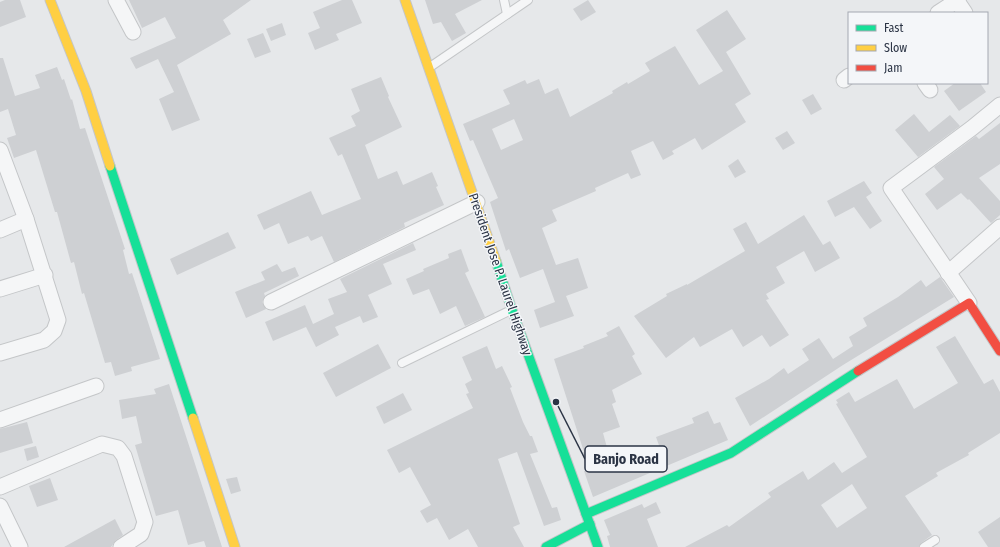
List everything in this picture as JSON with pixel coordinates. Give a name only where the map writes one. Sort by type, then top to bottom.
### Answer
[{"type":"main road","points":[[50,0],[86,91],[235,547]]},
{"type":"main road","name":"President Jose P. Laurel Highway","points":[[404,0],[477,202],[512,310],[598,547]]},
{"type":"main road","points":[[586,514],[730,453],[850,376],[970,303],[1000,351]]},
{"type":"main road","points":[[546,547],[590,524]]},
{"type":"street","points":[[116,0],[133,32]]},
{"type":"street","points":[[941,12],[960,5]]},
{"type":"street","points":[[970,303],[891,188],[972,128],[1000,105]]},
{"type":"street","points":[[0,150],[4,173],[26,219],[58,320],[54,331],[44,340],[0,353]]},
{"type":"street","points":[[271,302],[477,202]]},
{"type":"street","points":[[0,230],[26,219]]},
{"type":"street","points":[[948,273],[1000,227]]},
{"type":"street","points":[[0,289],[45,275]]},
{"type":"street","points":[[0,420],[96,386]]},
{"type":"street","points":[[0,487],[102,444],[118,448],[124,456],[145,522],[141,534],[121,547]]},
{"type":"street","points":[[0,506],[20,547]]},
{"type":"lane","points":[[504,0],[507,14]]},
{"type":"lane","points":[[429,67],[528,0]]},
{"type":"lane","points":[[402,363],[512,310]]},
{"type":"lane","points":[[924,547],[935,540]]},
{"type":"building","points":[[5,0],[20,0],[26,17],[0,27],[0,2]]},
{"type":"building","points":[[129,0],[251,0],[223,20],[231,34],[177,65],[200,120],[172,131],[159,99],[174,92],[158,59],[136,69],[130,58],[176,38],[165,17],[142,28]]},
{"type":"building","points":[[342,0],[352,0],[362,23],[336,34],[339,40],[315,50],[308,33],[320,28],[313,12]]},
{"type":"building","points":[[425,0],[482,0],[455,14],[466,33],[452,41],[441,22],[433,24]]},
{"type":"building","points":[[588,0],[596,12],[581,21],[573,9]]},
{"type":"building","points":[[727,10],[746,39],[726,52],[751,94],[735,104],[746,122],[702,150],[695,138],[672,151],[674,154],[663,160],[653,141],[631,151],[641,175],[631,179],[628,173],[595,188],[596,191],[552,210],[557,221],[542,228],[556,265],[578,258],[588,288],[566,296],[574,316],[540,328],[534,310],[555,302],[543,269],[520,278],[509,249],[506,251],[490,202],[498,198],[473,140],[470,141],[463,124],[510,104],[503,90],[525,80],[527,84],[539,79],[545,94],[558,88],[570,117],[613,93],[612,91],[627,82],[628,84],[650,71],[645,63],[675,46],[699,85],[723,71],[696,30]],"holes":[[[514,119],[523,140],[501,150],[492,129]]]},
{"type":"building","points":[[282,23],[286,35],[271,41],[266,29]]},
{"type":"building","points":[[263,33],[271,52],[255,58],[247,39]]},
{"type":"building","points":[[0,58],[3,58],[15,96],[40,88],[35,75],[57,67],[62,80],[64,79],[71,100],[72,99],[80,129],[85,128],[125,249],[123,250],[129,274],[132,273],[160,359],[131,367],[132,371],[115,376],[111,362],[105,363],[84,293],[82,294],[74,262],[71,263],[57,212],[55,212],[36,150],[14,158],[7,138],[16,135],[8,109],[0,112]]},
{"type":"building","points":[[381,77],[389,96],[388,97],[402,127],[365,145],[378,179],[397,171],[403,185],[432,172],[438,186],[436,187],[444,205],[404,223],[405,227],[334,262],[322,236],[311,241],[308,236],[288,244],[279,223],[264,230],[257,215],[311,191],[322,215],[361,199],[342,154],[338,156],[329,138],[356,126],[351,116],[360,111],[351,89]]},
{"type":"building","points":[[954,84],[981,84],[986,92],[959,111],[944,91]]},
{"type":"building","points":[[813,94],[822,109],[811,115],[802,100]]},
{"type":"building","points":[[914,114],[929,132],[950,115],[960,126],[918,157],[895,130]]},
{"type":"building","points":[[1000,123],[1000,164],[979,178],[1000,201],[1000,215],[991,223],[969,199],[968,200],[961,193],[937,210],[925,194],[944,179],[934,167],[976,136],[979,139]]},
{"type":"building","points":[[787,131],[795,143],[783,150],[775,138]]},
{"type":"building","points":[[738,159],[746,172],[735,178],[728,166]]},
{"type":"building","points":[[864,181],[872,193],[866,197],[882,221],[870,229],[854,207],[835,217],[827,201]]},
{"type":"building","points":[[804,215],[823,245],[830,241],[840,258],[815,272],[804,251],[776,267],[785,283],[766,294],[769,299],[766,300],[789,335],[770,347],[762,335],[743,347],[732,329],[700,347],[694,337],[666,358],[634,316],[667,296],[666,294],[687,285],[745,251],[733,229],[746,222],[758,244]]},
{"type":"building","points":[[228,232],[236,248],[177,275],[170,259]]},
{"type":"building","points":[[413,243],[416,250],[383,264],[392,284],[368,295],[378,317],[363,323],[360,316],[335,327],[339,335],[316,347],[306,327],[273,341],[265,322],[305,305],[313,324],[334,314],[328,299],[347,292],[340,279]]},
{"type":"building","points":[[461,249],[469,271],[465,273],[485,317],[465,326],[456,306],[440,314],[429,289],[413,295],[406,279],[424,271],[423,269],[449,258],[448,254]]},
{"type":"building","points":[[277,264],[282,272],[295,267],[299,276],[264,293],[265,296],[262,302],[266,309],[246,318],[235,292],[265,280],[261,272]]},
{"type":"building","points":[[940,277],[954,297],[843,365],[750,426],[735,398],[769,379],[784,368],[788,374],[809,360],[802,349],[819,338],[833,359],[853,346],[849,337],[867,326],[863,318],[898,297],[921,280],[926,287]]},
{"type":"building","points":[[619,326],[635,354],[632,356],[642,374],[612,390],[616,402],[612,404],[620,427],[603,433],[611,462],[626,457],[629,465],[661,451],[656,437],[694,423],[692,418],[708,411],[714,424],[720,422],[728,440],[593,497],[584,471],[587,470],[582,453],[584,452],[554,359],[584,348],[583,346],[608,336],[606,333]]},
{"type":"building","points":[[955,336],[984,384],[993,379],[1000,392],[1000,433],[968,453],[969,455],[936,473],[938,476],[905,496],[932,535],[921,543],[919,547],[685,547],[727,525],[729,527],[771,497],[768,493],[803,471],[808,480],[834,462],[842,473],[867,457],[836,404],[838,403],[836,400],[849,392],[855,402],[897,379],[914,409],[958,383],[936,347]],"holes":[[[852,484],[867,508],[837,528],[821,505]]]},
{"type":"building","points":[[378,344],[391,368],[336,397],[323,373]]},
{"type":"building","points":[[487,346],[496,369],[502,366],[512,387],[510,388],[523,422],[530,436],[532,436],[538,452],[530,454],[552,508],[557,507],[561,520],[544,526],[517,452],[498,459],[520,524],[513,527],[524,547],[478,547],[468,529],[449,540],[437,518],[427,523],[420,511],[431,505],[410,467],[399,473],[387,450],[473,408],[466,394],[469,393],[465,384],[472,380],[462,357]]},
{"type":"building","points":[[169,384],[222,547],[206,547],[204,541],[188,545],[178,510],[156,516],[135,445],[142,443],[136,416],[122,419],[119,400],[156,394],[154,389]]},
{"type":"building","points":[[403,393],[412,410],[384,424],[376,407]]},
{"type":"building","points":[[27,422],[33,443],[0,453],[0,429]]},
{"type":"building","points":[[36,446],[39,457],[27,461],[24,449]]},
{"type":"building","points":[[237,477],[241,491],[231,494],[226,479]]},
{"type":"building","points":[[50,478],[58,500],[37,507],[29,486]]},
{"type":"building","points":[[656,502],[661,513],[647,519],[658,547],[610,547],[607,536],[610,535],[604,520],[642,504],[644,508]]},
{"type":"building","points":[[1000,517],[1000,547],[988,547],[978,532]]},
{"type":"building","points":[[115,519],[123,535],[116,540],[111,547],[64,547]]},
{"type":"traffic: fast","points":[[110,166],[193,418]]},
{"type":"traffic: fast","points":[[496,261],[512,310],[598,547]]},
{"type":"traffic: fast","points":[[586,514],[731,453],[858,371]]},
{"type":"traffic: fast","points":[[546,547],[590,524]]},
{"type":"traffic: slow","points":[[50,0],[86,91],[110,166]]},
{"type":"traffic: slow","points":[[405,0],[496,261]]},
{"type":"traffic: slow","points":[[193,418],[235,547]]},
{"type":"traffic: jam","points":[[858,371],[969,303],[1000,351]]},
{"type":"place","name":"Banjo Road","points":[[556,402]]}]
